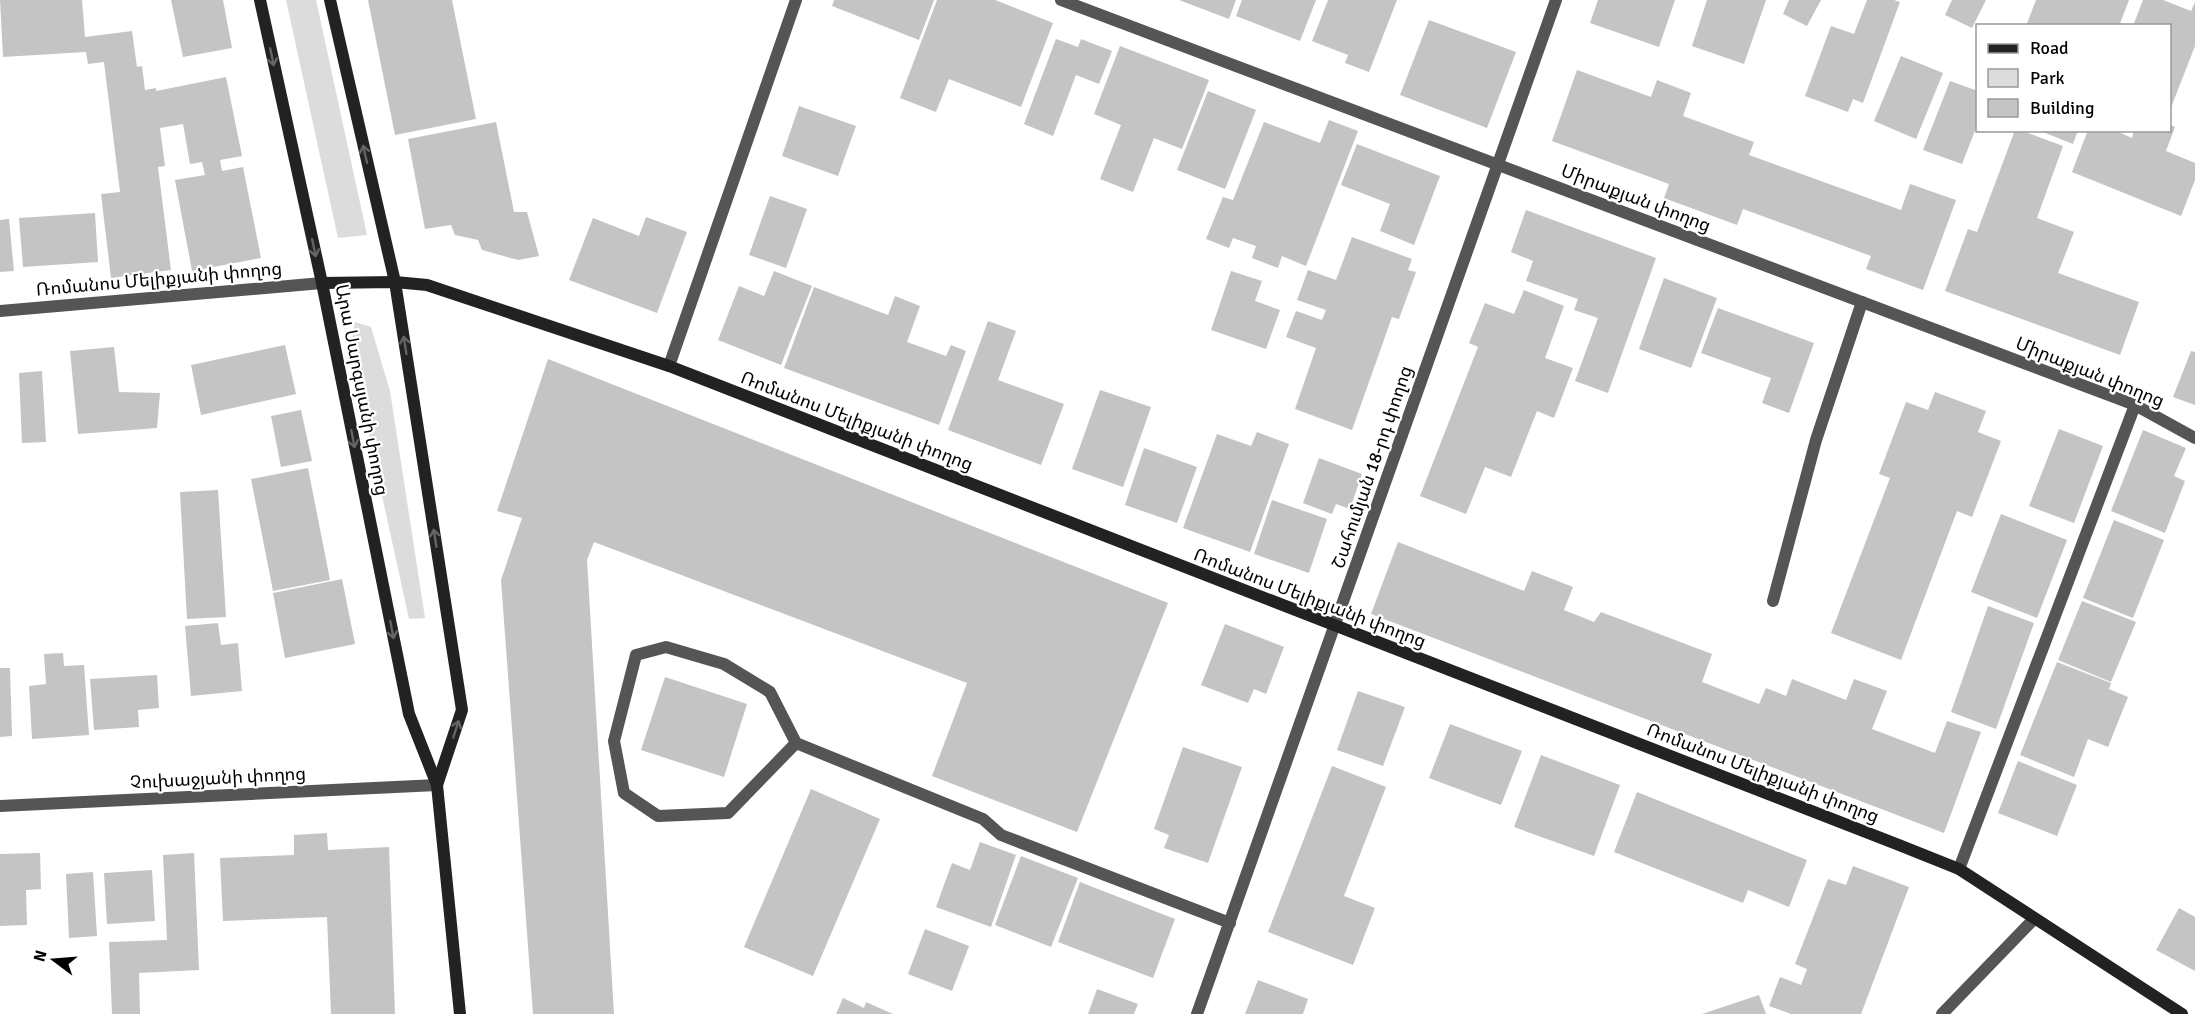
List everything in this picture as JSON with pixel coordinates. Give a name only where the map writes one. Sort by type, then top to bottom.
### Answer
[{"type":"street","name":"Արա Սարգսյանի փողոց","points":[[260,0],[322,283],[409,714],[437,785],[460,1014]]},
{"type":"street","name":"Արա Սարգսյանի փողոց","points":[[330,0],[394,282],[462,710],[437,785]]},
{"type":"street","points":[[669,366],[796,0]]},
{"type":"street","name":"Միրաքյան փողոց","points":[[1061,0],[2135,405],[2195,438]]},
{"type":"street","name":"Շահումյան 18-րդ փողոց","points":[[1197,1014],[1556,0]]},
{"type":"street","name":"Ռոմանոս Մելիքյանի փողոց","points":[[0,311],[322,283],[394,282],[427,285],[669,366],[1959,869],[2182,1014]]},
{"type":"street","points":[[1773,601],[1816,440],[1862,302]]},
{"type":"street","points":[[1959,869],[2135,405]]},
{"type":"street","points":[[796,743],[728,813],[658,816],[624,793],[614,741],[636,655],[666,648],[724,664],[770,692],[796,743],[983,819],[1001,835],[1230,923]]},
{"type":"street","name":"Չուխաջյանի փողոց","points":[[0,806],[437,785]]},
{"type":"street","points":[[1942,1014],[2034,919]]},
{"type":"green space","points":[[286,0],[316,0],[367,235],[338,238]]},
{"type":"green space","points":[[355,322],[371,327],[390,391],[425,618],[409,619],[350,349]]},
{"type":"building","points":[[0,0],[82,0],[85,37],[132,31],[137,67],[142,66],[145,90],[156,88],[156,91],[226,77],[242,156],[220,160],[222,171],[243,167],[261,258],[192,271],[175,180],[205,175],[202,162],[190,164],[183,124],[160,128],[165,166],[158,167],[171,270],[111,278],[101,194],[120,192],[104,62],[88,64],[86,52],[3,57]]},
{"type":"building","points":[[171,0],[223,0],[232,48],[183,57]]},
{"type":"building","points":[[368,0],[452,0],[476,119],[395,135]]},
{"type":"building","points":[[834,0],[934,0],[919,40],[832,6]]},
{"type":"building","points":[[937,0],[995,0],[1053,23],[1021,107],[949,79],[936,112],[900,98]]},
{"type":"building","points":[[1179,0],[1236,0],[1229,19]]},
{"type":"building","points":[[1242,0],[1316,0],[1300,41],[1236,16]]},
{"type":"building","points":[[1328,0],[1397,0],[1369,72],[1345,63],[1348,55],[1312,41]]},
{"type":"building","points":[[1598,0],[1675,0],[1659,47],[1590,23]]},
{"type":"building","points":[[1707,0],[1766,0],[1744,64],[1692,46]]},
{"type":"building","points":[[1789,0],[1821,0],[1807,26],[1783,14]]},
{"type":"building","points":[[1867,0],[1900,2],[1863,103],[1853,99],[1848,112],[1805,96],[1831,26],[1854,34]]},
{"type":"building","points":[[1952,0],[1986,0],[1972,28],[1945,15]]},
{"type":"building","points":[[2036,0],[2129,0],[2120,24],[2027,24]]},
{"type":"building","points":[[2143,0],[2163,0],[2191,11],[2195,2],[2195,46],[2171,107],[2171,24],[2134,24]]},
{"type":"building","points":[[1429,20],[1516,52],[1487,128],[1400,95]]},
{"type":"building","points":[[1056,39],[1078,47],[1081,39],[1112,51],[1099,84],[1076,75],[1053,136],[1024,124]]},
{"type":"building","points":[[1120,46],[1209,80],[1182,149],[1154,138],[1133,192],[1100,179],[1121,125],[1094,114]]},
{"type":"building","points":[[1901,56],[1943,73],[1916,139],[1874,121]]},
{"type":"building","points":[[1577,70],[1651,97],[1657,80],[1691,93],[1683,116],[1754,142],[1749,155],[1901,210],[1910,184],[1956,200],[1923,290],[1866,269],[1871,256],[1743,209],[1737,225],[1664,198],[1669,184],[1552,141]]},
{"type":"building","points":[[1950,81],[1976,90],[1976,128],[1962,164],[1923,150]]},
{"type":"building","points":[[1208,91],[1256,110],[1225,189],[1177,170]]},
{"type":"building","points":[[799,106],[856,126],[838,176],[782,156]]},
{"type":"building","points":[[1329,120],[1358,131],[1306,266],[1282,256],[1278,268],[1252,258],[1256,246],[1233,238],[1229,248],[1206,239],[1223,197],[1233,200],[1264,122],[1320,143]]},
{"type":"building","points":[[496,122],[514,212],[527,212],[539,256],[518,260],[482,250],[478,240],[455,235],[451,225],[425,229],[408,139]]},
{"type":"building","points":[[2171,125],[2175,127],[2166,151],[2195,163],[2195,180],[2181,216],[2072,172],[2087,132],[2118,132],[2132,138],[2134,132],[2171,132]]},
{"type":"building","points":[[2014,132],[2025,132],[2063,146],[2037,218],[2074,232],[2058,273],[2139,302],[2120,355],[1945,291],[1968,229],[1977,232]]},
{"type":"building","points":[[2043,132],[2077,132],[2073,144]]},
{"type":"building","points":[[1357,144],[1440,176],[1414,245],[1380,231],[1390,204],[1341,185]]},
{"type":"building","points":[[770,196],[807,209],[786,268],[749,255]]},
{"type":"building","points":[[1526,210],[1656,258],[1608,393],[1575,381],[1598,318],[1574,310],[1578,299],[1526,281],[1533,261],[1511,252]]},
{"type":"building","points":[[95,213],[98,262],[23,267],[19,218]]},
{"type":"building","points":[[646,217],[687,232],[657,313],[569,280],[593,218],[639,236]]},
{"type":"building","points":[[9,219],[14,271],[0,272],[0,220]]},
{"type":"building","points":[[1352,237],[1412,259],[1408,270],[1416,272],[1399,319],[1392,317],[1352,430],[1295,409],[1316,348],[1286,337],[1296,311],[1322,320],[1326,310],[1297,300],[1308,270],[1336,280]]},
{"type":"building","points":[[774,271],[812,286],[781,365],[718,340],[739,286],[764,296]]},
{"type":"building","points":[[1231,271],[1262,281],[1255,301],[1280,310],[1266,349],[1211,330]]},
{"type":"building","points":[[1664,278],[1717,298],[1691,368],[1639,349]]},
{"type":"building","points":[[814,287],[888,315],[895,296],[920,306],[907,342],[946,356],[951,345],[966,351],[939,425],[784,368]]},
{"type":"building","points":[[1524,290],[1564,306],[1545,358],[1573,368],[1554,418],[1537,411],[1511,477],[1485,467],[1466,514],[1420,496],[1478,347],[1469,343],[1485,303],[1514,314]]},
{"type":"building","points":[[1718,308],[1814,343],[1789,413],[1762,403],[1771,378],[1701,353]]},
{"type":"building","points":[[988,321],[1016,331],[998,380],[1064,404],[1041,465],[948,430]]},
{"type":"building","points":[[285,345],[296,394],[201,415],[191,365]]},
{"type":"building","points":[[114,347],[119,392],[160,393],[157,428],[78,434],[70,351]]},
{"type":"building","points":[[2191,351],[2195,352],[2195,405],[2173,397]]},
{"type":"building","points":[[548,359],[1168,603],[1077,832],[932,776],[967,683],[594,542],[587,560],[614,1014],[533,1014],[501,580],[522,518],[497,511]]},
{"type":"building","points":[[42,371],[46,442],[22,443],[19,373]]},
{"type":"building","points":[[1100,390],[1151,407],[1123,487],[1072,469]]},
{"type":"building","points":[[1935,392],[1986,411],[1978,432],[2001,441],[1972,517],[1957,511],[1901,660],[1831,633],[1890,478],[1879,474],[1906,402],[1928,410]]},
{"type":"building","points":[[301,410],[312,461],[281,467],[271,416]]},
{"type":"building","points":[[2059,429],[2103,446],[2074,523],[2029,506]]},
{"type":"building","points":[[2143,430],[2186,448],[2174,476],[2185,481],[2165,533],[2111,511]]},
{"type":"building","points":[[1257,432],[1289,444],[1250,552],[1183,528],[1217,434],[1251,446]]},
{"type":"building","points":[[1144,448],[1197,467],[1177,523],[1125,505]]},
{"type":"building","points":[[1319,458],[1362,474],[1350,509],[1336,504],[1332,514],[1303,503]]},
{"type":"building","points":[[308,468],[330,580],[273,591],[251,479]]},
{"type":"building","points":[[218,490],[226,617],[187,619],[180,492]]},
{"type":"building","points":[[1272,500],[1327,519],[1309,573],[1254,554]]},
{"type":"building","points":[[2001,514],[2067,540],[2037,618],[1971,592]]},
{"type":"building","points":[[2114,520],[2164,540],[2133,618],[2083,598]]},
{"type":"building","points":[[1398,542],[1524,591],[1532,571],[1573,587],[1564,610],[1594,622],[1601,612],[1712,654],[1702,682],[1759,704],[1766,688],[1786,696],[1792,679],[1846,700],[1854,679],[1887,691],[1872,729],[1935,753],[1947,721],[1981,732],[1944,833],[1371,614]]},
{"type":"building","points":[[342,579],[355,644],[285,658],[273,593]]},
{"type":"building","points":[[2082,601],[2136,622],[2111,682],[2058,660]]},
{"type":"building","points":[[1988,606],[2034,623],[1996,729],[1951,712]]},
{"type":"building","points":[[218,623],[221,645],[238,643],[242,691],[191,696],[185,626]]},
{"type":"building","points":[[1225,624],[1284,647],[1266,694],[1254,689],[1248,703],[1201,685]]},
{"type":"building","points":[[63,653],[64,666],[84,665],[89,735],[32,739],[29,686],[46,684],[44,654]]},
{"type":"building","points":[[2057,662],[2111,683],[2109,689],[2128,697],[2108,747],[2088,739],[2074,777],[2020,755]]},
{"type":"building","points":[[0,668],[10,668],[12,736],[0,737]]},
{"type":"building","points":[[157,675],[159,708],[138,710],[139,727],[94,730],[90,679]]},
{"type":"building","points":[[665,677],[747,704],[724,777],[641,750]]},
{"type":"building","points":[[1358,691],[1405,707],[1383,766],[1337,750]]},
{"type":"building","points":[[1450,724],[1522,751],[1501,805],[1429,778]]},
{"type":"building","points":[[1183,747],[1242,767],[1208,863],[1164,848],[1169,835],[1154,829]]},
{"type":"building","points":[[1541,755],[1620,785],[1594,856],[1514,827]]},
{"type":"building","points":[[2018,761],[2077,785],[2057,836],[1998,813]]},
{"type":"building","points":[[1332,766],[1386,787],[1344,896],[1375,908],[1353,965],[1268,932]]},
{"type":"building","points":[[811,789],[880,819],[813,976],[744,947]]},
{"type":"building","points":[[1637,792],[1807,860],[1789,907],[1748,890],[1743,903],[1614,852]]},
{"type":"building","points":[[327,833],[328,850],[389,847],[395,1014],[331,1014],[327,917],[223,921],[220,858],[294,855],[294,835]]},
{"type":"building","points":[[980,842],[1016,855],[991,927],[936,907],[952,863],[970,870]]},
{"type":"building","points":[[40,853],[41,889],[26,890],[27,925],[0,926],[0,854]]},
{"type":"building","points":[[194,853],[199,970],[139,973],[140,1014],[112,1014],[109,942],[167,940],[163,855]]},
{"type":"building","points":[[1021,856],[1078,878],[1051,947],[995,925]]},
{"type":"building","points":[[1853,866],[1909,887],[1861,1014],[1791,1014],[1769,1006],[1780,977],[1801,985],[1807,969],[1795,964],[1828,879],[1846,885]]},
{"type":"building","points":[[152,870],[155,921],[107,924],[104,873]]},
{"type":"building","points":[[93,872],[97,936],[69,938],[66,874]]},
{"type":"building","points":[[1080,882],[1175,919],[1153,978],[1058,942]]},
{"type":"building","points":[[2179,908],[2195,917],[2195,971],[2156,950]]},
{"type":"building","points":[[925,929],[969,946],[952,991],[908,974]]},
{"type":"building","points":[[1258,980],[1308,999],[1303,1014],[1245,1014]]},
{"type":"building","points":[[1097,989],[1138,1004],[1134,1014],[1088,1014]]},
{"type":"building","points":[[1759,995],[1766,1014],[1702,1014]]},
{"type":"building","points":[[843,998],[864,1008],[866,1002],[893,1014],[836,1014]]}]
